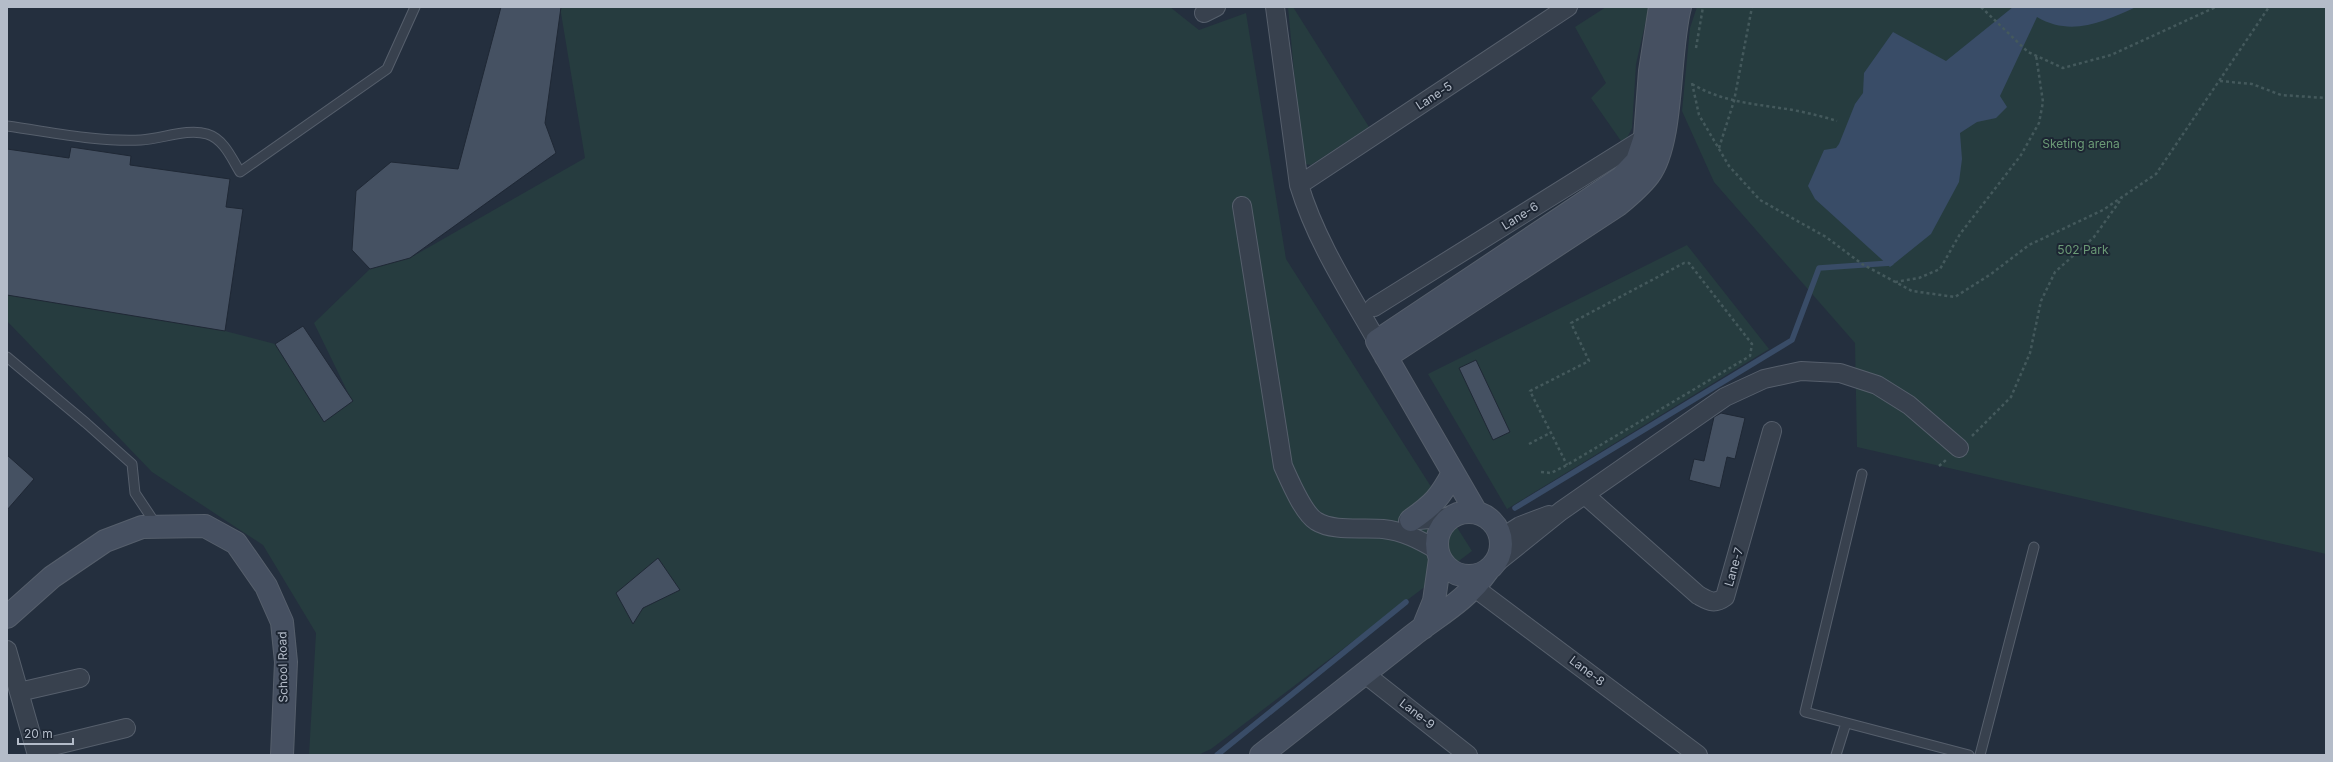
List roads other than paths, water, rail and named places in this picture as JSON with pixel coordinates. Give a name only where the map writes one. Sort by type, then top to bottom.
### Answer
[{"type":"street","points":[[1261,755],[1423,628],[1453,607],[1475,588],[1491,567],[1501,547],[1501,538],[1492,521],[1476,512],[1381,349],[1320,239],[1306,207],[1299,185],[1274,7]]},
{"type":"street","name":"Lane-5","points":[[1299,185],[1568,7]]},
{"type":"street","points":[[1381,349],[1621,178],[1637,161],[1645,137],[1650,71],[1660,7]]},
{"type":"street","points":[[1381,349],[1618,205],[1637,189],[1650,174],[1659,156],[1666,125],[1671,63],[1680,7]]},
{"type":"street","name":"Lane-6","points":[[1374,307],[1666,125]]},
{"type":"street","points":[[1242,206],[1283,466],[1294,493],[1315,521],[1343,528],[1383,529],[1408,535],[1438,555],[1453,572],[1461,576],[1480,575],[1561,511],[1725,397],[1764,379],[1801,371],[1840,373],[1877,385],[1909,405],[1959,448]]},
{"type":"street","name":"Lane-7","points":[[1586,495],[1698,595],[1711,603],[1718,602],[1725,597],[1772,431]]},
{"type":"street","points":[[1411,520],[1432,506],[1443,492],[1453,473]]},
{"type":"street","points":[[1501,538],[1536,518],[1561,511]]},
{"type":"street","points":[[1383,529],[1411,520],[1450,517],[1458,513],[1476,512]]},
{"type":"street","points":[[1423,628],[1434,601],[1439,532],[1450,517]]},
{"type":"street","name":"School Road","points":[[7,618],[52,577],[105,541],[142,527],[205,526],[236,543],[266,586],[282,622],[286,662],[282,755]]},
{"type":"street","name":"Lane-8","points":[[1475,588],[1698,755]]},
{"type":"street","points":[[7,650],[37,752],[126,728]]},
{"type":"street","name":"Lane-9","points":[[1365,674],[1468,755]]},
{"type":"street","points":[[19,692],[80,678]]},
{"type":"lane","points":[[7,126],[109,140],[142,140],[190,133],[206,134],[215,137],[222,144],[240,172],[387,69],[415,7]]},
{"type":"lane","points":[[7,357],[86,423],[132,464],[135,492],[157,526]]},
{"type":"lane","points":[[1862,474],[1805,712],[1969,755]]},
{"type":"lane","points":[[1980,755],[2034,547]]},
{"type":"lane","points":[[1836,755],[1846,723]]},
{"type":"water","points":[[2013,7],[2136,7],[2099,22],[2075,27],[2050,23],[2037,17],[2000,96],[2007,107],[1996,118],[1977,122],[1960,133],[1962,159],[1959,182],[1931,234],[1890,267],[1815,199],[1808,186],[1824,150],[1836,148],[1839,144],[1855,104],[1863,93],[1864,73],[1893,32],[1946,61]]},
{"type":"waterway","points":[[1515,508],[1792,340],[1819,268],[1891,263]]},
{"type":"waterway","points":[[1217,755],[1406,602]]},
{"type":"park label","name":"Sketing arena","points":[[2081,144]]},
{"type":"park label","name":"502 Park","points":[[2083,250]]}]
